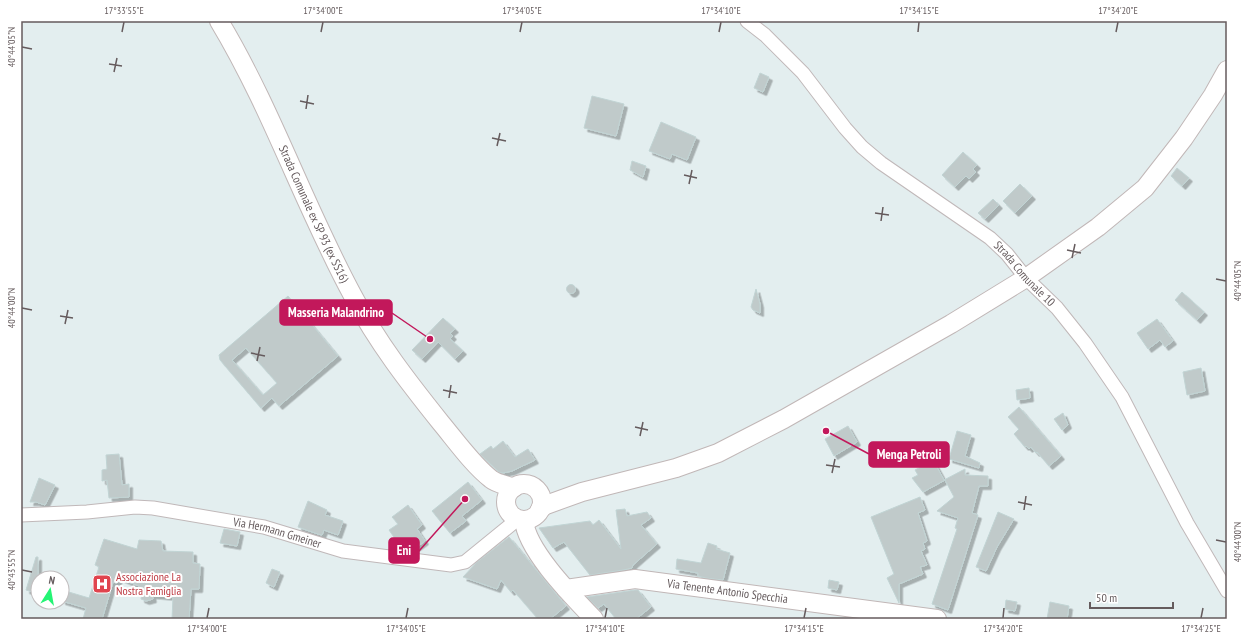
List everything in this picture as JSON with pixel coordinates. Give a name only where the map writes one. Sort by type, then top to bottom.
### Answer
[{"type":"main road","name":"Strada Comunale ex SP 93 (ex SS16)","points":[[219,21],[240,56],[266,106],[308,205],[353,297],[402,375],[467,454],[492,480],[514,488]]},
{"type":"main road","points":[[582,492],[556,493],[537,490],[527,485],[514,488],[507,496],[506,504],[509,512],[529,517],[546,505],[582,492],[676,468],[718,454],[784,419],[951,324],[1026,278],[1098,227],[1145,188],[1184,138],[1213,95],[1227,70]]},
{"type":"main road","name":"Strada Comunale ex SP 93 (ex SS16)","points":[[467,454],[497,498],[506,504]]},
{"type":"main road","points":[[537,490],[541,497],[529,517],[536,549],[566,589],[594,619]]},
{"type":"main road","name":"Via Tenente Antonio Specchia","points":[[566,589],[635,579],[937,619]]},
{"type":"street","name":"Strada Comunale 10","points":[[746,21],[765,35],[803,73],[845,128],[862,147],[881,163],[990,238],[1007,254],[1026,278],[1057,308],[1085,343],[1122,397],[1187,523],[1227,591]]},
{"type":"street","name":"Via Hermann Gmeiner","points":[[21,515],[87,512],[135,507],[153,508],[264,527],[343,552],[451,564],[465,562],[529,517]]},
{"type":"building","points":[[760,73],[769,77],[763,92],[754,88]]},
{"type":"building","points":[[592,96],[624,104],[616,136],[584,128]]},
{"type":"building","points":[[661,122],[696,137],[687,160],[672,154],[670,159],[649,151]]},
{"type":"building","points":[[963,152],[977,165],[973,169],[976,172],[969,179],[966,176],[955,187],[942,175]]},
{"type":"building","points":[[632,161],[646,166],[643,177],[630,170]]},
{"type":"building","points":[[1177,168],[1189,178],[1182,186],[1171,176]]},
{"type":"building","points":[[1020,184],[1032,196],[1015,213],[1003,201]]},
{"type":"building","points":[[993,199],[999,205],[985,219],[978,213]]},
{"type":"building","points":[[571,284],[576,289],[571,294],[566,289]]},
{"type":"building","points":[[756,289],[760,304],[760,313],[753,310],[751,307]]},
{"type":"building","points":[[1182,292],[1204,312],[1197,320],[1175,300]]},
{"type":"building","points":[[288,296],[338,356],[279,406],[272,398],[261,408],[220,360],[219,355]],"holes":[[[246,348],[277,383],[263,395],[232,360]]]},
{"type":"building","points":[[443,318],[455,329],[450,333],[453,336],[450,339],[463,351],[455,359],[438,342],[422,359],[412,350]]},
{"type":"building","points":[[1157,319],[1173,341],[1165,347],[1160,340],[1148,349],[1137,333]]},
{"type":"building","points":[[1201,368],[1205,391],[1187,395],[1183,372]]},
{"type":"building","points":[[1029,388],[1030,398],[1017,400],[1016,390]]},
{"type":"building","points":[[1019,407],[1061,456],[1049,466],[1037,452],[1036,453],[1031,447],[1029,449],[1026,446],[1025,447],[1014,434],[1019,429],[1008,417]]},
{"type":"building","points":[[1063,413],[1068,425],[1062,430],[1054,419]]},
{"type":"building","points":[[848,426],[857,442],[834,456],[825,439]]},
{"type":"building","points":[[957,431],[971,435],[965,456],[980,463],[979,468],[949,459]]},
{"type":"building","points":[[503,441],[515,457],[528,449],[535,460],[512,471],[503,473],[499,472],[480,454],[491,446],[493,449]]},
{"type":"building","points":[[119,454],[122,485],[129,484],[129,497],[109,498],[107,480],[102,481],[102,470],[107,469],[106,455]]},
{"type":"building","points":[[933,460],[944,480],[965,469],[965,475],[988,476],[988,486],[979,486],[972,513],[978,515],[948,610],[932,604],[957,529],[955,528],[958,518],[937,511],[954,497],[945,480],[923,492],[912,478],[918,475],[915,470]]},
{"type":"building","points":[[39,478],[55,485],[45,505],[30,502]]},
{"type":"building","points":[[468,482],[482,500],[462,516],[466,521],[450,533],[432,511]]},
{"type":"building","points":[[920,497],[925,510],[918,513],[927,541],[923,543],[925,549],[921,551],[927,565],[920,567],[923,574],[899,584],[899,603],[887,578],[894,574],[871,517]]},
{"type":"building","points":[[308,501],[327,510],[325,515],[343,521],[338,535],[324,530],[322,535],[298,527]]},
{"type":"building","points":[[408,505],[422,525],[417,529],[425,541],[413,550],[404,538],[398,543],[389,530],[398,524],[392,517]]},
{"type":"building","points":[[625,509],[627,516],[647,512],[651,518],[641,525],[657,544],[633,565],[632,568],[623,570],[590,575],[564,542],[553,548],[539,528],[590,521],[593,525],[599,520],[621,549],[616,510]]},
{"type":"building","points":[[998,512],[1014,519],[997,547],[986,571],[976,567]]},
{"type":"building","points":[[224,529],[240,532],[237,546],[220,543]]},
{"type":"building","points":[[509,537],[566,606],[550,619],[538,619],[513,590],[511,592],[501,580],[497,589],[463,577],[477,562]]},
{"type":"building","points":[[104,539],[137,549],[139,540],[161,541],[163,551],[193,552],[193,563],[200,564],[199,589],[191,589],[189,619],[172,619],[173,597],[152,595],[153,599],[146,601],[141,599],[142,594],[139,594],[139,586],[119,578],[117,583],[113,582],[102,619],[83,619],[86,608],[70,603],[70,592],[89,598],[99,567],[95,565]]},
{"type":"building","points":[[708,543],[717,546],[716,549],[730,553],[723,580],[706,578],[698,576],[698,573],[676,569],[677,559],[701,563]]},
{"type":"building","points":[[36,557],[38,557],[38,570],[32,570]]},
{"type":"building","points":[[272,569],[280,572],[274,587],[266,583]]},
{"type":"building","points":[[30,577],[30,591],[26,590]]},
{"type":"building","points":[[829,580],[839,582],[837,590],[828,588]]},
{"type":"building","points":[[638,590],[651,607],[636,619],[616,619],[604,604],[598,608],[587,597]]},
{"type":"building","points":[[1006,600],[1017,602],[1015,611],[1005,609]]},
{"type":"building","points":[[1050,602],[1069,606],[1067,619],[1047,619]]},
{"type":"place","name":"Masseria Malandrino","points":[[430,339]]},
{"type":"place","name":"Menga Petroli","points":[[826,431]]},
{"type":"place","name":"Eni","points":[[465,499]]},
{"type":"place","name":"Associazione La Nostra Famiglia","points":[[102,584]]}]
